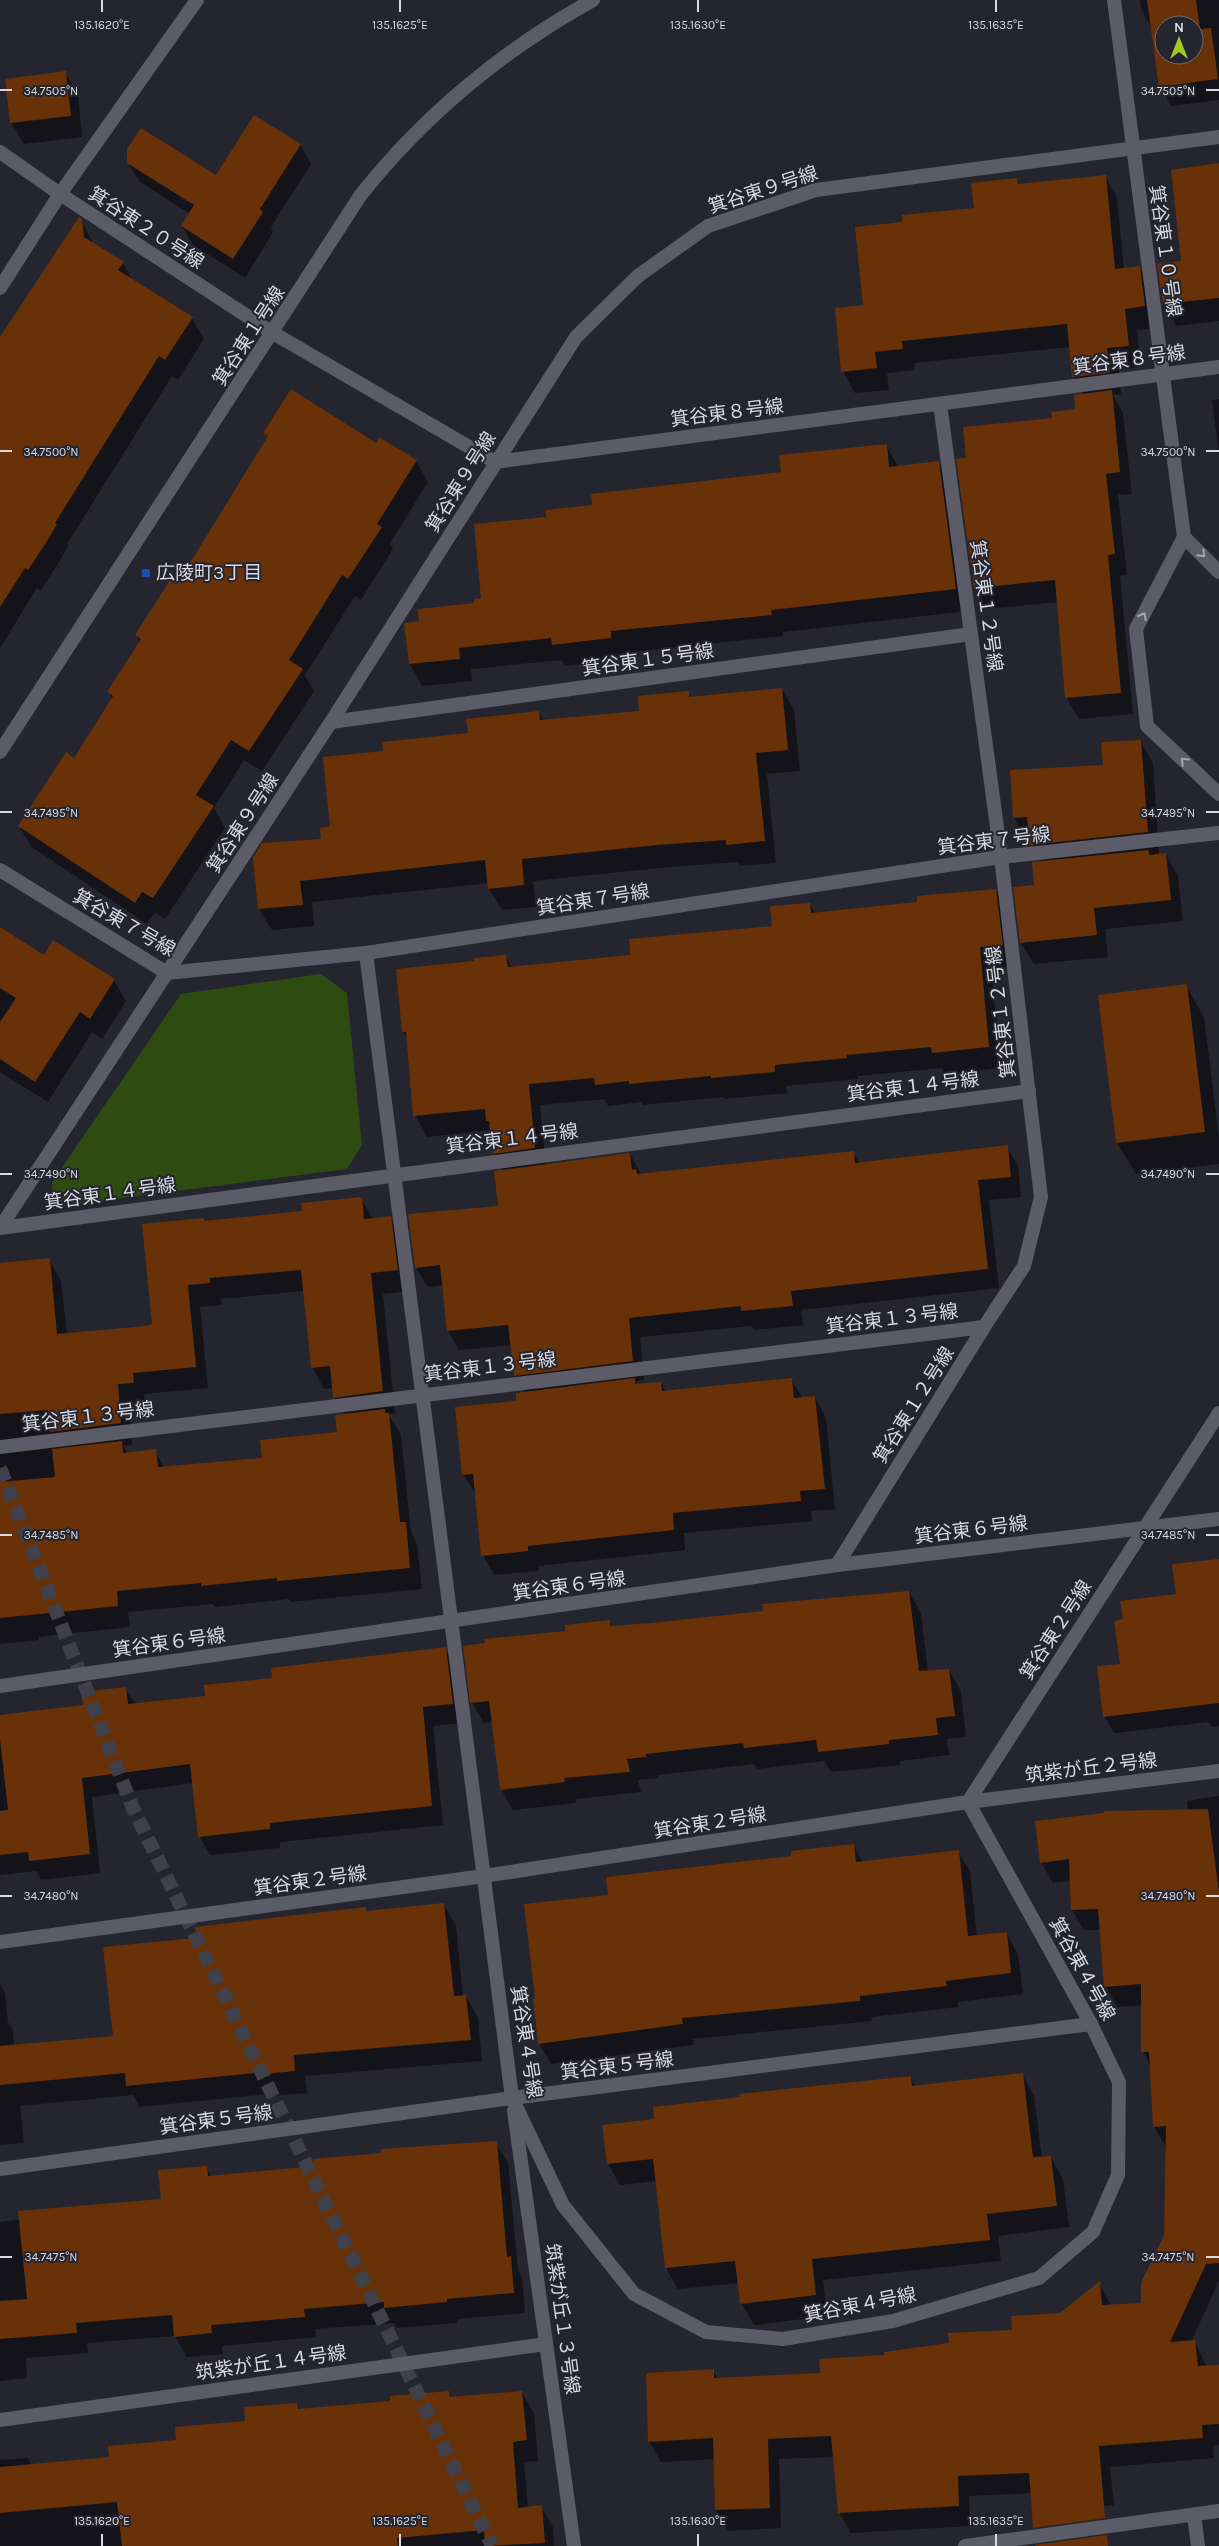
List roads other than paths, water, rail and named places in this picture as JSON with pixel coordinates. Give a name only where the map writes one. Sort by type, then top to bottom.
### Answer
[{"type":"street","points":[[184,0],[186,15]]},
{"type":"street","points":[[0,288],[60,194],[197,0]]},
{"type":"street","name":"箕谷東１号線","points":[[0,752],[360,196],[383,167],[460,92],[497,63],[567,14],[593,0]]},
{"type":"street","name":"箕谷東１０号線","points":[[1114,0],[1184,537]]},
{"type":"street","name":"箕谷東９号線","points":[[0,1228],[330,722],[576,336],[638,276],[708,226],[816,190],[1219,137]]},
{"type":"street","name":"箕谷東２０号線","points":[[0,152],[60,194],[273,333]]},
{"type":"street","points":[[273,333],[495,462]]},
{"type":"street","name":"箕谷東８号線","points":[[495,462],[1219,367]]},
{"type":"street","name":"箕谷東１２号線","points":[[837,1565],[984,1327],[1024,1266],[1041,1197],[1001,857],[940,404]]},
{"type":"street","points":[[1219,572],[1184,537],[1136,629],[1147,726],[1219,794]]},
{"type":"street","name":"箕谷東１５号線","points":[[330,722],[971,634]]},
{"type":"street","name":"箕谷東７号線","points":[[0,870],[167,973],[366,953],[1001,857],[1219,834]]},
{"type":"street","name":"箕谷東４号線","points":[[366,953],[512,2098],[563,2205],[634,2294],[706,2332],[783,2338],[893,2321],[1039,2278],[1093,2232],[1118,2175],[1119,2082],[1091,2024],[968,1802]]},
{"type":"street","name":"箕谷東１４号線","points":[[0,1228],[1029,1090]]},
{"type":"street","name":"箕谷東１３号線","points":[[0,1447],[422,1394],[984,1327]]},
{"type":"street","name":"箕谷東２号線","points":[[0,1942],[484,1876],[968,1802],[1219,1413]]},
{"type":"street","name":"箕谷東６号線","points":[[0,1686],[837,1565],[1219,1519]]},
{"type":"street","name":"筑紫が丘２号線","points":[[968,1802],[1219,1771]]},
{"type":"street","name":"箕谷東５号線","points":[[0,2169],[512,2098],[1091,2024]]},
{"type":"street","name":"筑紫が丘１３号線","points":[[512,2098],[574,2546]]},
{"type":"street","name":"筑紫が丘１４号線","points":[[0,2420],[546,2344]]},
{"type":"street","points":[[965,2546],[1219,2511]]},
{"type":"street","points":[[1194,2515],[1198,2546]]},
{"type":"tunnel","points":[[0,1468],[132,1806],[492,2546]]},
{"type":"place","name":"広陵町3丁目","points":[[146,573]]}]
